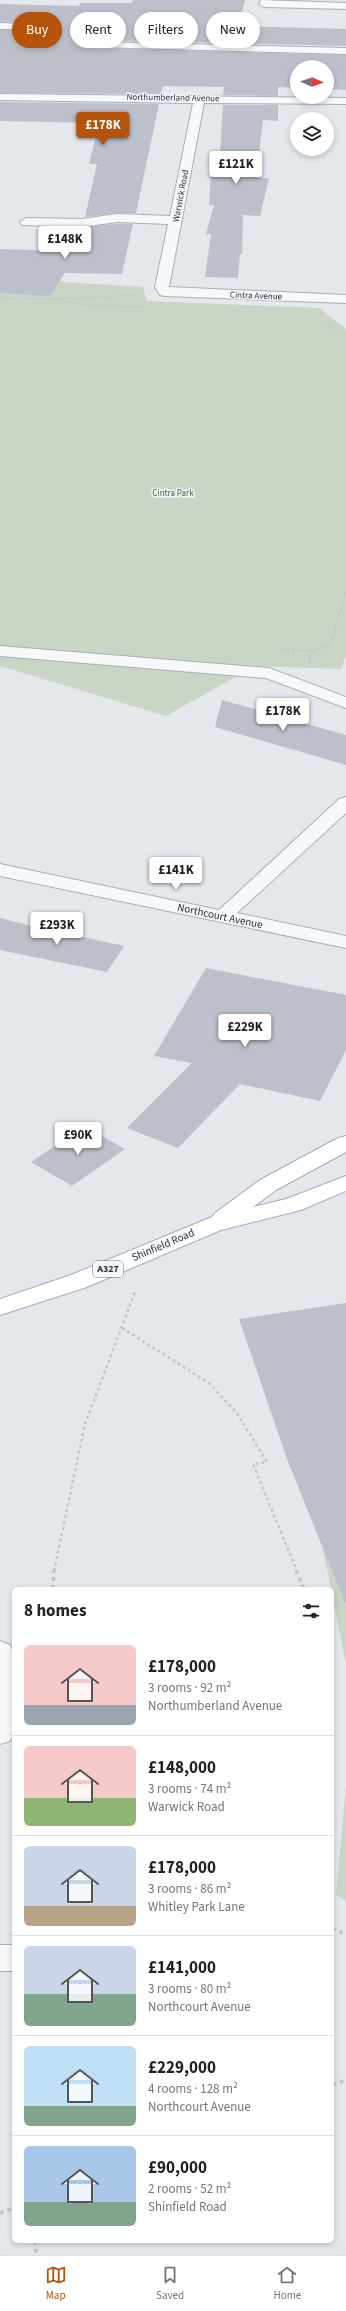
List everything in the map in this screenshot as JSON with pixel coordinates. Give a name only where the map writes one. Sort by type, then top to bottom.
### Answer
[{"type":"main road","name":"Shinfield Road","points":[[214,1224],[268,1185],[346,1143]]},
{"type":"main road","name":"Shinfield Road","points":[[0,1307],[79,1281],[214,1224],[293,1205],[346,1183]]},
{"type":"street","points":[[266,0],[264,4],[346,6]]},
{"type":"street","points":[[0,26],[12,26]]},
{"type":"street","points":[[126,46],[346,51]]},
{"type":"street","name":"Northumberland Avenue","points":[[0,97],[346,101]]},
{"type":"street","name":"Warwick Road","points":[[165,292],[162,287],[199,99]]},
{"type":"street","points":[[26,222],[82,223],[117,218],[176,220]]},
{"type":"street","name":"Cintra Avenue","points":[[165,292],[346,299]]},
{"type":"street","points":[[0,651],[269,673],[346,703]]},
{"type":"street","points":[[222,916],[346,803]]},
{"type":"street","name":"Northcourt Avenue","points":[[0,870],[346,942]]},
{"type":"street","points":[[0,1652],[9,1684],[0,1733]]},
{"type":"street","points":[[0,1958],[12,1958]]},
{"type":"path","points":[[0,298],[88,298],[119,293],[138,295],[165,292]]},
{"type":"path","points":[[311,651],[330,646],[346,592]]},
{"type":"path","points":[[52,1587],[54,1568],[85,1424],[122,1328],[137,1284]]},
{"type":"path","points":[[122,1328],[209,1383],[238,1415],[266,1462],[253,1464],[303,1587]]},
{"type":"path","points":[[334,1929],[346,1935]]},
{"type":"path","points":[[334,2084],[346,2080]]},
{"type":"path","points":[[0,2213],[12,2209]]},
{"type":"path","points":[[35,2243],[36,2255]]},
{"type":"green space","name":"Cintra Park","points":[[0,278],[143,287],[147,301],[319,308],[346,329],[346,656],[341,669],[255,666],[166,716],[0,666]]},
{"type":"green space","points":[[323,1549],[346,1551],[346,1664],[334,1604],[334,1587],[331,1587]]},
{"type":"green space","points":[[346,1787],[346,1901],[336,1895]]},
{"type":"building","points":[[133,0],[245,0],[242,12],[206,12],[206,43],[198,42],[198,12],[134,12],[134,41],[126,41],[126,12],[70,12],[70,48],[346,55],[346,90],[334,89],[334,60],[290,60],[290,88],[278,87],[278,96],[223,95],[224,87],[163,86],[161,94],[0,93],[0,30],[12,30],[12,48],[62,48],[62,12],[12,12],[12,22],[0,22],[0,4],[79,6],[80,3],[132,3]]},
{"type":"building","points":[[260,27],[346,29],[346,46],[260,44]]},
{"type":"building","points":[[0,102],[159,104],[136,213],[117,213],[85,217],[97,164],[89,164],[99,123],[0,121]]},
{"type":"building","points":[[223,105],[278,105],[278,121],[263,120],[256,178],[269,178],[260,216],[243,215],[242,254],[240,254],[238,278],[205,277],[211,234],[206,234],[214,205],[209,205],[212,158],[217,158],[217,154],[220,154]]},
{"type":"building","points":[[133,224],[122,274],[65,273],[50,296],[0,293],[0,249],[66,251],[72,228]]},
{"type":"building","points":[[222,700],[346,735],[346,765],[215,727]]},
{"type":"building","points":[[0,918],[124,946],[107,972],[0,950]]},
{"type":"building","points":[[206,968],[346,995],[346,1050],[320,1101],[240,1084],[178,1148],[127,1128],[192,1063],[154,1056]]},
{"type":"building","points":[[84,1126],[125,1149],[72,1186],[31,1162]]},
{"type":"building","points":[[346,1303],[345,1603],[287,1459],[239,1319]]}]
